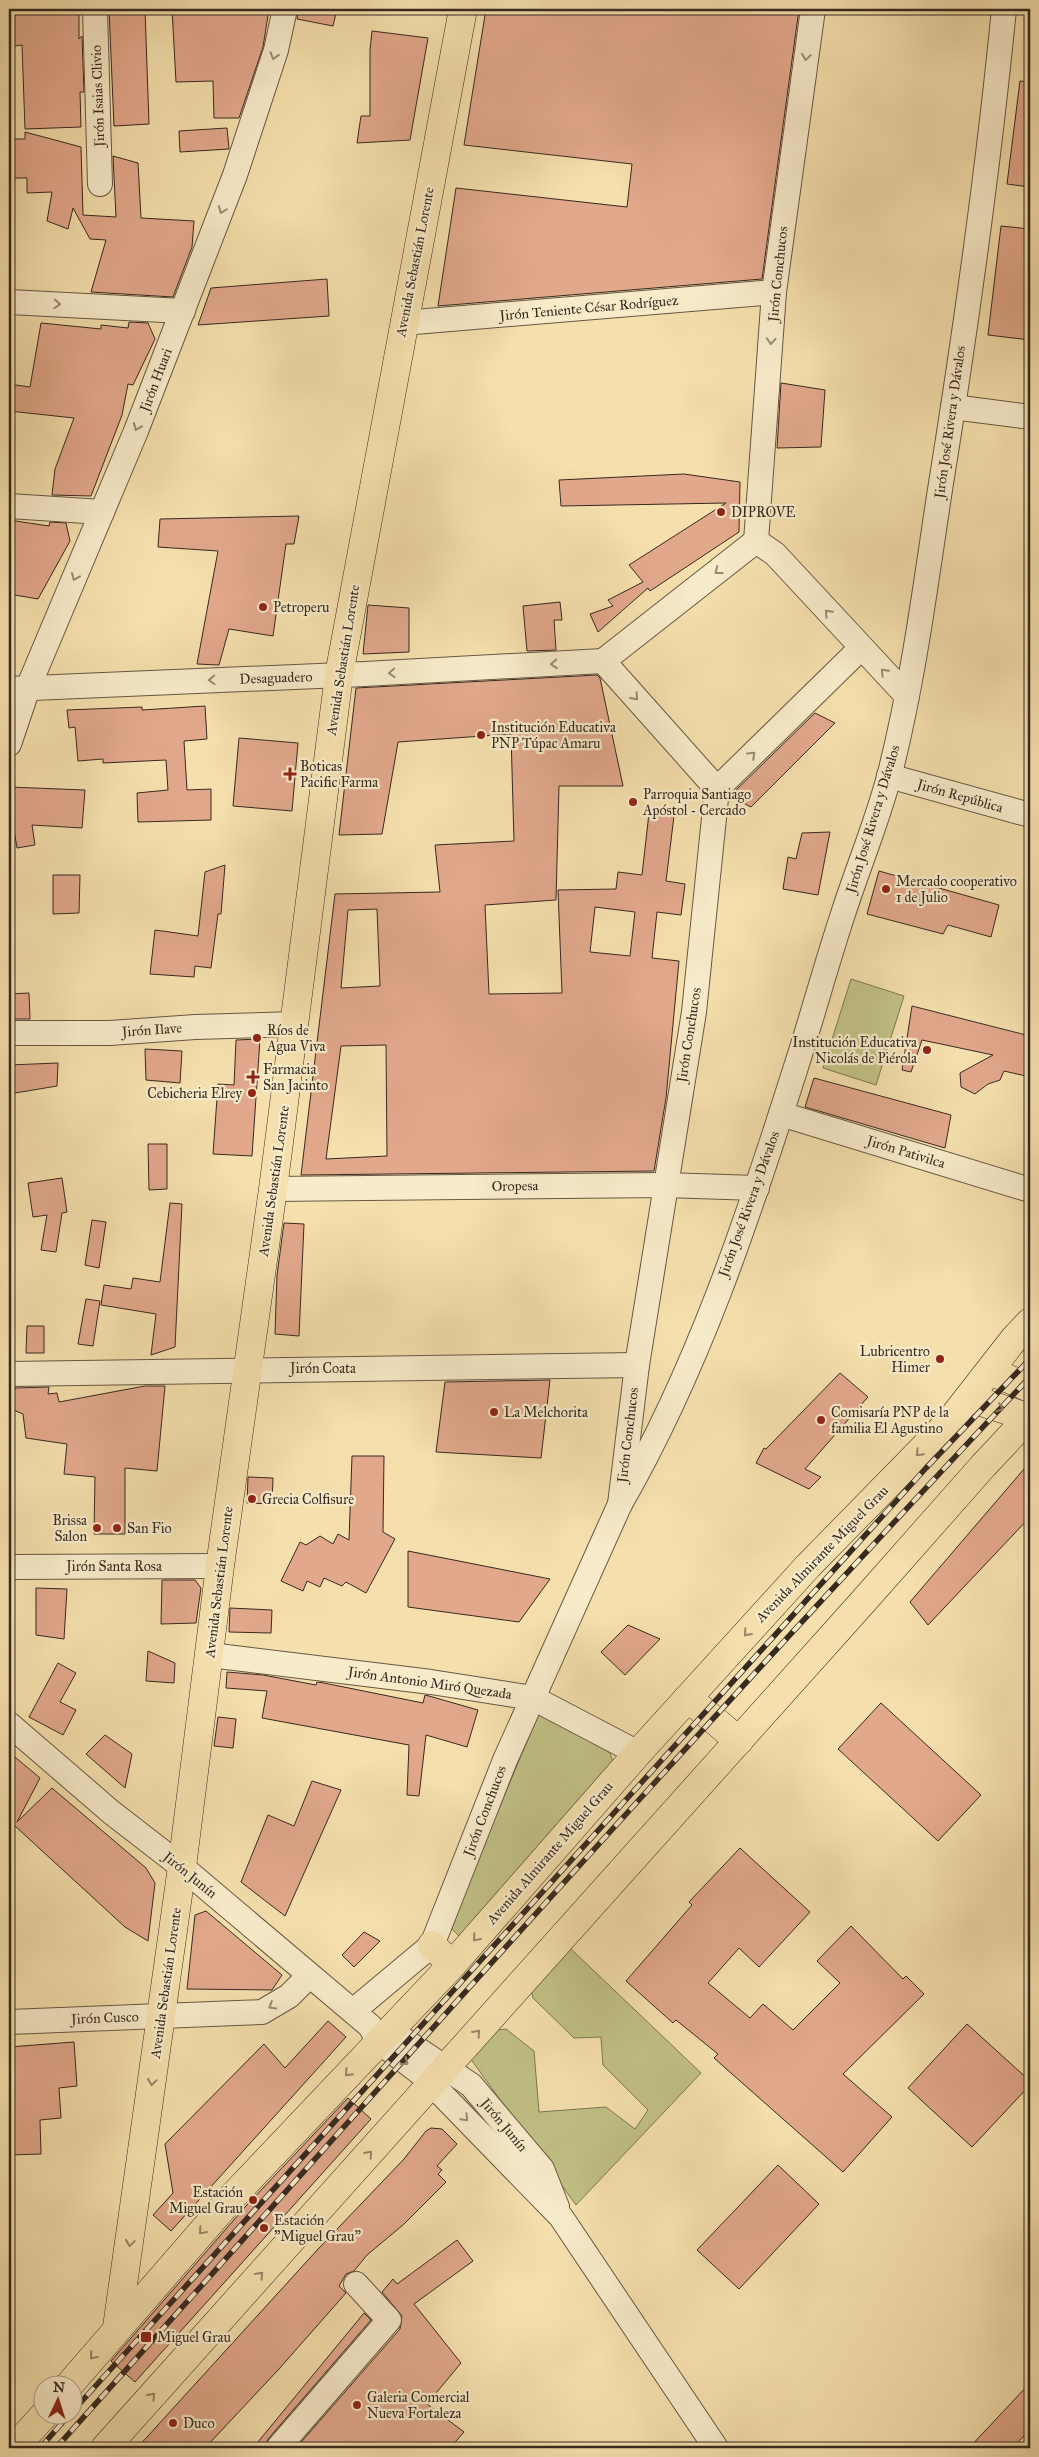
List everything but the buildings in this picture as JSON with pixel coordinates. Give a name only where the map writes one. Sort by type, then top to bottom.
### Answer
[{"type":"main road","name":"Avenida Sebastián Lorente","points":[[117,2327],[182,1867],[220,1566],[273,1189],[338,675],[463,9]]},
{"type":"main road","name":"Avenida Almirante Miguel Grau","points":[[78,2374],[117,2327],[234,2195],[373,2027],[452,1965],[638,1753],[808,1566],[950,1421],[1030,1322]]},
{"type":"main road","points":[[990,1371],[1030,1388]]},
{"type":"main road","points":[[105,2448],[983,1466],[1030,1417],[969,1398]]},
{"type":"main road","points":[[688,1698],[739,1741]]},
{"type":"main road","points":[[432,1945],[452,1965]]},
{"type":"main road","points":[[14,2448],[36,2424]]},
{"type":"street","name":"Jirón Isaias Clivio","points":[[95,9],[100,184]]},
{"type":"street","name":"Jirón Huari","points":[[9,744],[18,688],[102,512],[183,312],[247,143],[276,50],[286,9]]},
{"type":"street","name":"Jirón Conchucos","points":[[756,541],[774,292],[813,9]]},
{"type":"street","name":"Jirón José Rivera y Dávalos","points":[[620,1504],[676,1395],[757,1188],[842,915],[889,776],[907,696],[953,407],[1004,9]]},
{"type":"street","name":"Jirón Teniente César Rodríguez","points":[[403,323],[774,292]]},
{"type":"street","points":[[9,302],[183,312]]},
{"type":"street","points":[[953,407],[1030,418]]},
{"type":"street","points":[[9,506],[102,512]]},
{"type":"street","points":[[861,648],[717,789],[603,661],[756,541],[775,554],[907,696]]},
{"type":"street","name":"Desaguadero","points":[[18,688],[338,675],[603,661]]},
{"type":"street","name":"Jirón República","points":[[889,776],[1030,815]]},
{"type":"street","name":"Jirón Conchucos","points":[[373,2027],[432,1945],[505,1760],[620,1504],[637,1365],[694,1012],[717,789]]},
{"type":"street","name":"Jirón Ilave","points":[[9,1033],[110,1032],[195,1026],[294,1024]]},
{"type":"street","name":"Jirón Pativilca","points":[[781,1114],[1030,1190]]},
{"type":"street","name":"Oropesa","points":[[273,1189],[665,1184],[757,1188]]},
{"type":"street","name":"Jirón Coata","points":[[9,1374],[248,1369],[637,1365]]},
{"type":"street","name":"Jirón Santa Rosa","points":[[9,1566],[220,1566]]},
{"type":"street","name":"Jirón Antonio Miró Quezada","points":[[210,1655],[431,1682],[533,1698],[638,1753]]},
{"type":"street","name":"Jirón Junín","points":[[9,1724],[111,1812],[182,1867],[309,1976],[438,2076],[560,2216],[716,2448]]},
{"type":"street","name":"Jirón Cusco","points":[[9,2022],[262,2012],[289,1996],[309,1976]]},
{"type":"street","points":[[278,2448],[389,2320],[356,2284]]},
{"type":"green space","points":[[851,979],[904,996],[876,1085],[823,1068]]},
{"type":"green space","points":[[550,1710],[610,1753],[614,1765],[462,1939],[449,1926],[538,1716]]},
{"type":"green space","points":[[570,1948],[701,2073],[576,2205],[470,2058],[497,2030],[506,2029],[534,2051],[539,2112],[606,2107],[635,2129],[648,2110],[603,2065],[601,2037],[574,2038],[533,1998],[531,1989]]},
{"type":"railway","points":[[82,2401],[926,1468],[1030,1359]]},
{"type":"railway","points":[[56,2448],[661,1775],[1030,1377]]},
{"type":"railway","points":[[40,2448],[61,2424]]},
{"type":"place","name":"DIPROVE","points":[[721,512]]},
{"type":"place","name":"Petroperu","points":[[263,607]]},
{"type":"place","name":"Institución Educativa PNP Túpac Amaru","points":[[481,735]]},
{"type":"place","name":"Boticas Pacific Farma","points":[[290,774]]},
{"type":"place","name":"Parroquia Santiago Apóstol - Cercado","points":[[633,802]]},
{"type":"place","name":"Mercado cooperativo 1 de Julio","points":[[886,889]]},
{"type":"place","name":"Ríos de Agua Viva","points":[[257,1038]]},
{"type":"place","name":"Institución Educativa Nicolás de Piérola","points":[[927,1050]]},
{"type":"place","name":"Farmacia San Jacinto","points":[[253,1077]]},
{"type":"place","name":"Cebicheria Elrey","points":[[252,1093]]},
{"type":"place","name":"Lubricentro Himer","points":[[940,1359]]},
{"type":"place","name":"La Melchorita","points":[[494,1412]]},
{"type":"place","name":"Comisaría PNP de la familia El Agustino","points":[[821,1420]]},
{"type":"place","name":"Grecia Colfisure","points":[[252,1499]]},
{"type":"place","name":"Brissa Salon","points":[[97,1528]]},
{"type":"place","name":"San Fio","points":[[117,1528]]},
{"type":"place","name":"Estación Miguel Grau","points":[[253,2200]]},
{"type":"place","name":"Estación \"Miguel Grau\"","points":[[264,2228]]},
{"type":"place","name":"Miguel Grau","points":[[146,2337]]},
{"type":"place","name":"Galeria Comercial Nueva Fortaleza","points":[[357,2405]]},
{"type":"place","name":"Duco","points":[[173,2423]]}]
